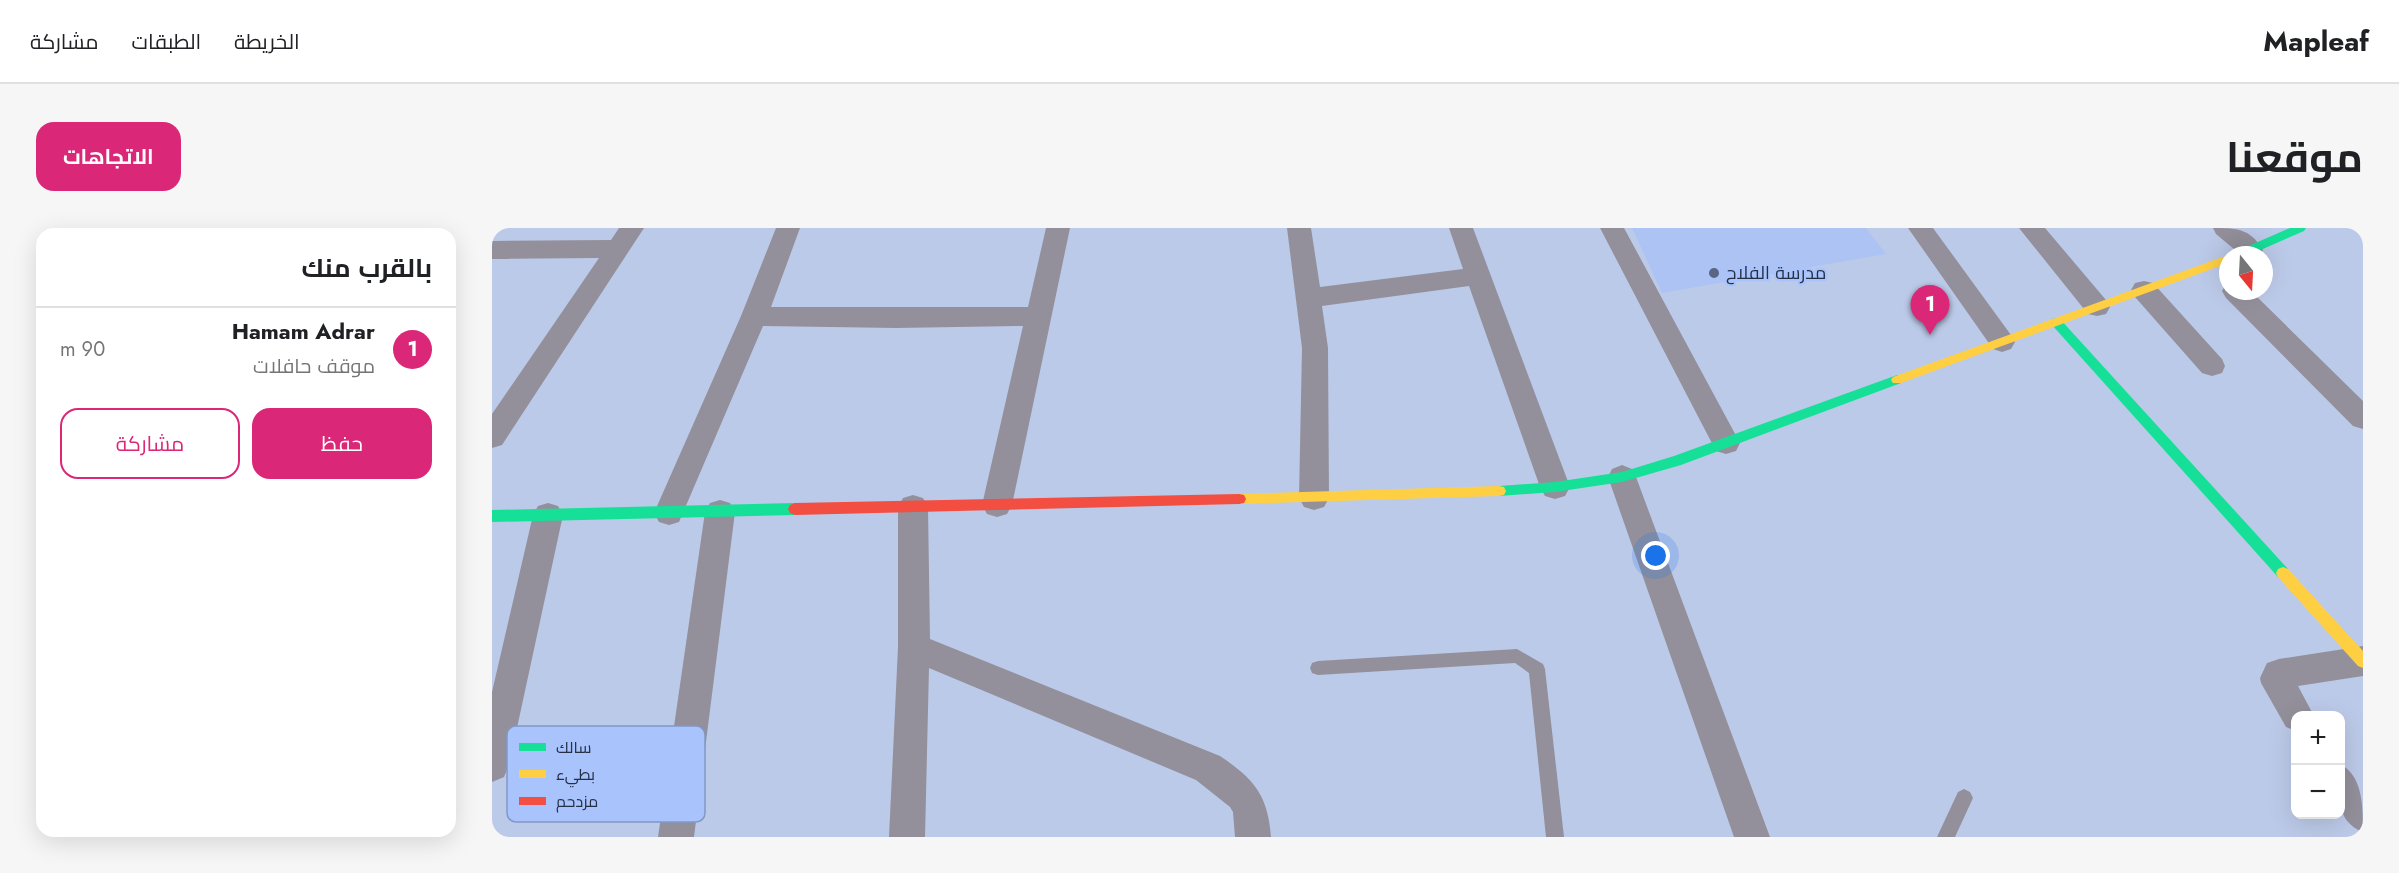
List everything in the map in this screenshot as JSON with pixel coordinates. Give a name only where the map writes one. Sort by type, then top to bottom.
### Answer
[{"type":"street","points":[[528,249],[544,228]]},
{"type":"street","points":[[669,513],[754,316],[789,228]]},
{"type":"street","points":[[997,505],[1058,228]]},
{"type":"street","points":[[1299,228],[1315,348],[1314,498]]},
{"type":"street","points":[[1461,228],[1555,487]]},
{"type":"street","points":[[1612,228],[1726,443]]},
{"type":"street","points":[[1920,228],[2002,342]]},
{"type":"street","points":[[2031,228],[2097,307]]},
{"type":"street","points":[[2224,228],[2229,246]]},
{"type":"street","points":[[2258,246],[2300,228]]},
{"type":"street","points":[[492,250],[528,249],[625,239]]},
{"type":"street","points":[[492,437],[625,239]]},
{"type":"street","points":[[492,516],[1395,496],[1555,487],[1622,477],[1726,443],[2219,262]]},
{"type":"street","points":[[1310,298],[1478,276]]},
{"type":"street","points":[[2144,290],[2212,366]]},
{"type":"street","points":[[2244,300],[2363,418]]},
{"type":"street","points":[[754,316],[896,318],[1038,316]]},
{"type":"street","points":[[2056,322],[2363,661]]},
{"type":"street","points":[[1622,477],[1752,837]]},
{"type":"street","points":[[907,837],[914,647],[913,507]]},
{"type":"street","points":[[691,726],[720,512]]},
{"type":"street","points":[[492,765],[548,515]]},
{"type":"street","points":[[914,647],[1208,768],[1233,784],[1247,800],[1253,819],[1253,837]]},
{"type":"street","points":[[2295,711],[2277,683],[2278,674],[2363,661]]},
{"type":"street","points":[[2345,789],[2363,816]]},
{"type":"street","points":[[676,837],[678,822]]},
{"type":"lane","points":[[1318,668],[1517,656],[1537,669],[1555,837]]},
{"type":"lane","points":[[1946,837],[1964,798]]},
{"type":"shaded area","name":"مدرسة الفلاح","points":[[1632,228],[1866,228],[1886,254],[1662,293]]},
{"type":"traffic: fast","points":[[2259,246],[2300,228]]},
{"type":"traffic: fast","points":[[2056,322],[2283,573]]},
{"type":"traffic: fast","points":[[1499,491],[1555,487],[1622,477],[1676,461],[1897,380]]},
{"type":"traffic: fast","points":[[492,516],[795,509]]},
{"type":"traffic: slow","points":[[1897,380],[2219,262]]},
{"type":"traffic: slow","points":[[1239,499],[1499,491]]},
{"type":"traffic: slow","points":[[2283,573],[2363,661]]},
{"type":"traffic: jam","points":[[795,509],[1239,499]]},
{"type":"place","name":"مدرسة الفلاح","points":[[1714,273]]},
{"type":"place","name":"Hamam Adrar","points":[[1930,335]]}]
